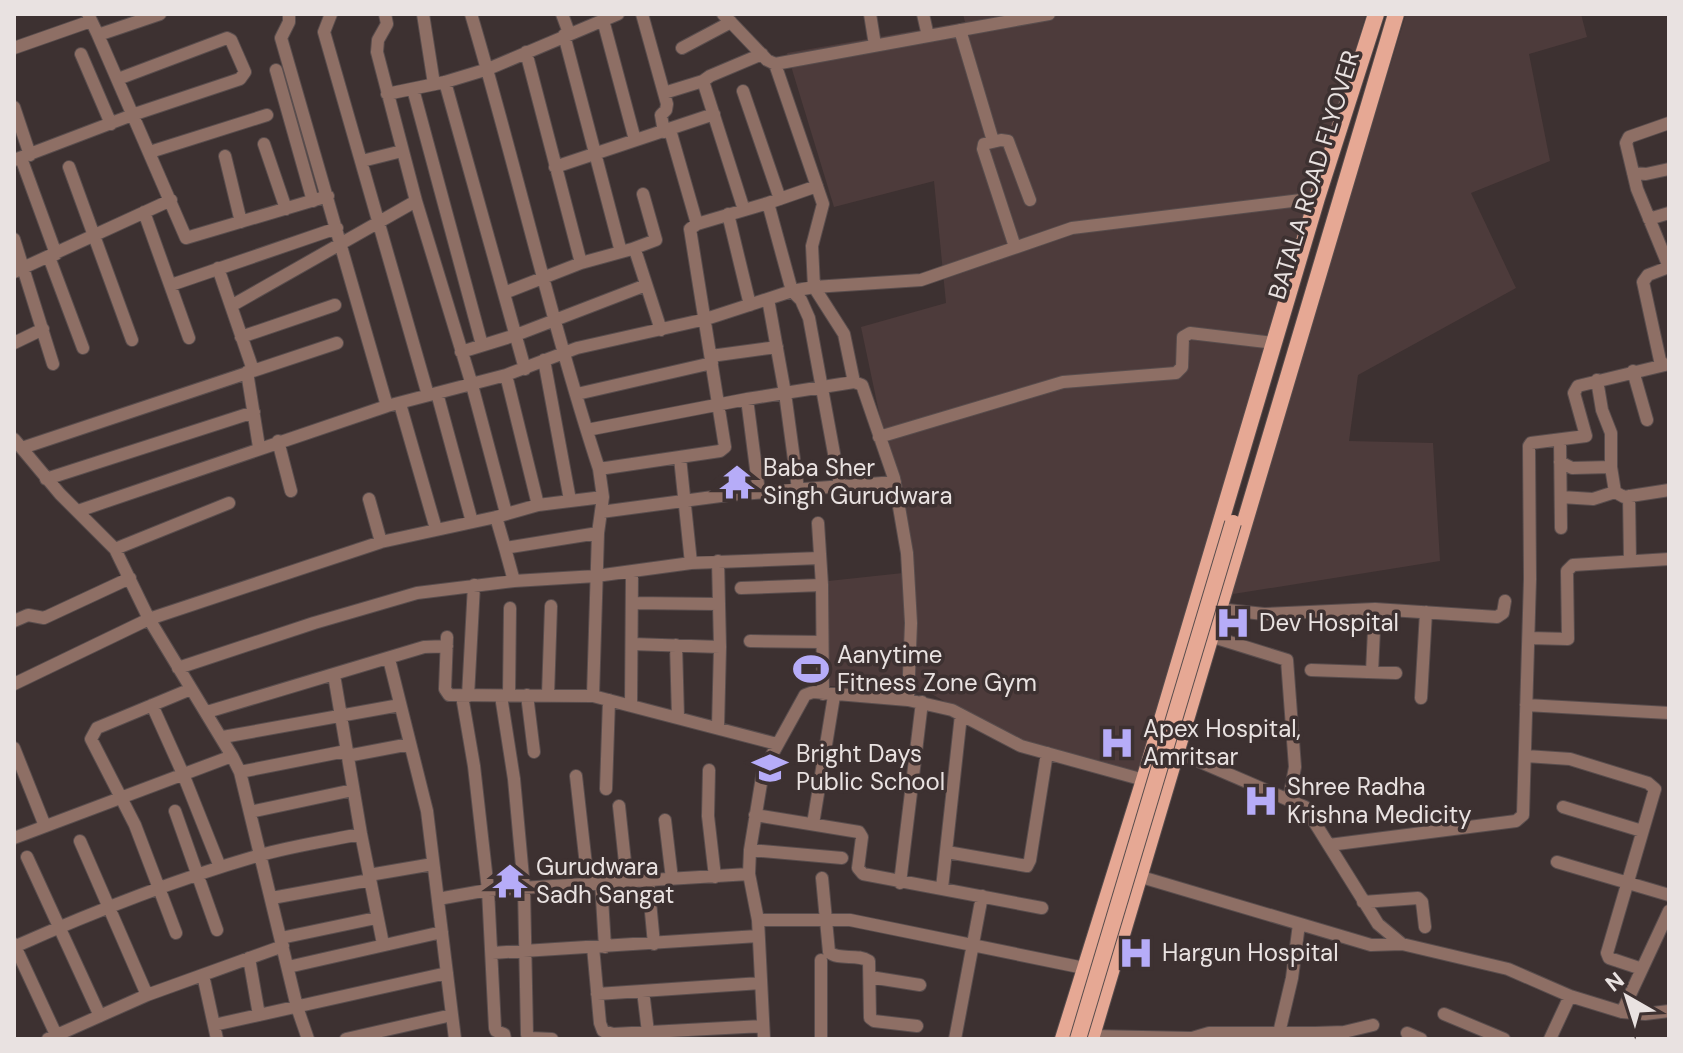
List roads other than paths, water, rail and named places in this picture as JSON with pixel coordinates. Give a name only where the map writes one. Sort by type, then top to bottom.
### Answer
[{"type":"main road","points":[[1063,1039],[1280,347],[1317,198],[1376,14]]},
{"type":"main road","name":"BATALA ROAD FLYOVER","points":[[1087,1038],[1235,507],[1279,363],[1280,347],[1388,14]]},
{"type":"main road","points":[[1087,1038],[1396,14]]},
{"type":"street","points":[[98,35],[138,17],[160,14]]},
{"type":"street","points":[[289,14],[289,22],[281,38],[340,245],[436,529]]},
{"type":"street","points":[[331,14],[324,32],[472,522]]},
{"type":"street","points":[[385,14],[387,24],[377,46],[387,94],[472,385],[514,581]]},
{"type":"street","points":[[423,14],[439,83],[525,369]]},
{"type":"street","points":[[562,14],[593,154],[626,251]]},
{"type":"street","points":[[387,94],[488,69],[618,14]]},
{"type":"street","points":[[642,14],[667,107],[661,119],[697,224]]},
{"type":"street","points":[[870,14],[875,45]]},
{"type":"street","points":[[923,14],[928,36]]},
{"type":"street","points":[[775,64],[1049,14]]},
{"type":"street","points":[[474,15],[543,279],[599,469],[603,497],[598,533],[593,696]]},
{"type":"street","points":[[14,48],[90,17],[188,239],[328,196]]},
{"type":"street","points":[[682,48],[727,18],[775,64],[823,210],[812,246],[814,287],[844,334],[854,382]]},
{"type":"street","points":[[603,20],[635,140]]},
{"type":"street","points":[[960,30],[993,141]]},
{"type":"street","points":[[22,158],[135,114],[243,78],[245,72],[231,40],[223,39],[118,79]]},
{"type":"street","points":[[526,52],[581,263]]},
{"type":"street","points":[[81,54],[111,124]]},
{"type":"street","points":[[664,93],[703,81],[762,54]]},
{"type":"street","points":[[276,70],[313,201]]},
{"type":"street","points":[[703,81],[744,210]]},
{"type":"street","points":[[413,89],[482,345]]},
{"type":"street","points":[[743,91],[774,201],[792,291],[801,300],[809,318],[840,486]]},
{"type":"street","points":[[14,107],[22,158],[83,348]]},
{"type":"street","points":[[555,167],[714,114]]},
{"type":"street","points":[[150,152],[267,115]]},
{"type":"street","points":[[1329,845],[1516,821],[1525,810],[1529,446],[1531,443],[1586,436],[1573,390],[1578,386],[1665,364],[1643,282],[1648,275],[1669,267],[1633,173],[1626,143],[1627,139],[1669,123]]},
{"type":"street","points":[[1015,247],[984,144],[1008,141],[1030,200]]},
{"type":"street","points":[[264,144],[286,209]]},
{"type":"street","points":[[362,161],[402,151]]},
{"type":"street","points":[[225,156],[241,222]]},
{"type":"street","points":[[69,167],[132,340]]},
{"type":"street","points":[[1633,173],[1669,169]]},
{"type":"street","points":[[599,469],[680,458],[720,451],[725,447],[690,232],[692,226],[817,186]]},
{"type":"street","points":[[504,293],[581,263],[656,240],[643,194]]},
{"type":"street","points":[[78,511],[259,447],[393,405],[506,375],[565,352],[706,319],[792,291],[921,280],[1072,228],[1317,198]]},
{"type":"street","points":[[19,270],[171,200]]},
{"type":"street","points":[[231,306],[416,201]]},
{"type":"street","points":[[144,212],[189,338]]},
{"type":"street","points":[[1649,219],[1669,213]]},
{"type":"street","points":[[728,214],[750,305]]},
{"type":"street","points":[[171,285],[337,228]]},
{"type":"street","points":[[14,239],[19,270],[43,329],[53,364]]},
{"type":"street","points":[[626,251],[636,253],[661,330]]},
{"type":"street","points":[[218,268],[250,371],[259,447]]},
{"type":"street","points":[[461,352],[516,335],[646,285]]},
{"type":"street","points":[[768,299],[798,489]]},
{"type":"street","points":[[241,337],[335,305]]},
{"type":"street","points":[[14,343],[43,329]]},
{"type":"street","points":[[879,437],[1063,382],[1176,373],[1182,367],[1183,337],[1190,333],[1280,347]]},
{"type":"street","points":[[308,1039],[297,1007],[240,772],[223,737],[149,619],[115,549],[46,479],[18,444],[337,343]]},
{"type":"street","points":[[577,394],[711,360],[777,347]]},
{"type":"street","points":[[544,360],[570,500]]},
{"type":"street","points":[[1633,371],[1647,420]]},
{"type":"street","points":[[506,375],[538,505]]},
{"type":"street","points":[[1597,380],[1602,410],[1611,433],[1615,492]]},
{"type":"street","points":[[587,430],[854,382],[865,389],[895,482],[909,575],[915,701],[900,883]]},
{"type":"street","points":[[747,399],[759,492]]},
{"type":"street","points":[[46,479],[254,412]]},
{"type":"street","points":[[1560,440],[1561,528]]},
{"type":"street","points":[[278,441],[291,491]]},
{"type":"street","points":[[680,458],[691,563]]},
{"type":"street","points":[[1560,462],[1572,468],[1611,467]]},
{"type":"street","points":[[601,512],[759,492],[895,482]]},
{"type":"street","points":[[1561,497],[1593,499],[1615,492],[1629,496],[1669,490]]},
{"type":"street","points":[[1629,496],[1630,561]]},
{"type":"street","points":[[14,684],[149,619],[381,542],[538,505],[603,497]]},
{"type":"street","points":[[369,499],[381,542]]},
{"type":"street","points":[[115,549],[229,503]]},
{"type":"street","points":[[813,824],[828,695],[822,642],[818,523]]},
{"type":"street","points":[[505,548],[598,533]]},
{"type":"street","points":[[178,668],[400,596],[474,585],[596,576],[691,563],[820,558]]},
{"type":"street","points":[[1529,638],[1568,639],[1567,571],[1570,566],[1669,559]]},
{"type":"street","points":[[718,561],[718,727]]},
{"type":"street","points":[[631,705],[632,572]]},
{"type":"street","points":[[15,618],[28,615],[44,618],[130,578]]},
{"type":"street","points":[[474,585],[465,696],[488,890],[495,1028],[504,1034],[505,1039]]},
{"type":"street","points":[[741,588],[822,585]]},
{"type":"street","points":[[1218,609],[1264,614],[1375,609],[1499,617],[1505,601]]},
{"type":"street","points":[[632,603],[718,604]]},
{"type":"street","points":[[548,695],[551,606]]},
{"type":"street","points":[[510,608],[505,696],[524,888],[527,1035],[552,1039]]},
{"type":"street","points":[[1372,672],[1375,609]]},
{"type":"street","points":[[1421,698],[1426,612]]},
{"type":"street","points":[[1210,636],[1287,660],[1295,767],[1289,799]]},
{"type":"street","points":[[750,641],[822,642]]},
{"type":"street","points":[[207,712],[447,642],[445,689],[449,695],[593,696],[777,744]]},
{"type":"street","points":[[632,644],[720,647]]},
{"type":"street","points":[[676,645],[678,717]]},
{"type":"street","points":[[389,659],[427,811],[455,1039]]},
{"type":"street","points":[[1311,670],[1396,673]]},
{"type":"street","points":[[334,675],[383,944]]},
{"type":"street","points":[[176,933],[143,842],[93,743],[92,735],[97,728],[191,689]]},
{"type":"street","points":[[576,776],[594,883],[599,947],[597,994],[603,1031],[613,1034],[763,1033],[758,920],[749,874],[750,850],[763,771],[805,695],[813,692],[915,701],[961,715],[1021,746],[1144,780]]},
{"type":"street","points":[[527,695],[534,752]]},
{"type":"street","points":[[606,789],[609,700]]},
{"type":"street","points":[[152,705],[220,867]]},
{"type":"street","points":[[223,737],[400,705]]},
{"type":"street","points":[[1526,705],[1669,713]]},
{"type":"street","points":[[942,888],[961,715]]},
{"type":"street","points":[[240,772],[410,744]]},
{"type":"street","points":[[1155,744],[1176,750],[1289,799],[1309,811],[1383,931],[1402,944]]},
{"type":"street","points":[[14,748],[45,826]]},
{"type":"street","points":[[947,852],[1027,866],[1050,754]]},
{"type":"street","points":[[14,838],[232,756]]},
{"type":"street","points":[[1526,756],[1570,759],[1651,784],[1655,792],[1607,956],[1642,969]]},
{"type":"street","points":[[709,770],[708,816],[715,877]]},
{"type":"street","points":[[250,812],[353,790]]},
{"type":"street","points":[[619,806],[627,881]]},
{"type":"street","points":[[1563,807],[1642,831]]},
{"type":"street","points":[[175,811],[217,930]]},
{"type":"street","points":[[755,815],[859,832],[862,837],[858,871],[900,883],[1042,908]]},
{"type":"street","points":[[665,820],[672,879]]},
{"type":"street","points":[[361,834],[261,855],[197,874],[109,906],[14,946],[54,1038],[147,995],[249,958],[282,942],[376,918]]},
{"type":"street","points":[[80,841],[147,995]]},
{"type":"street","points":[[750,850],[842,858]]},
{"type":"street","points":[[27,857],[100,1016]]},
{"type":"street","points":[[1557,862],[1669,895]]},
{"type":"street","points":[[272,898],[433,864]]},
{"type":"street","points":[[438,899],[488,890],[749,874]]},
{"type":"street","points":[[1138,876],[1371,945],[1402,944],[1499,966],[1570,996],[1622,1012],[1645,1014],[1669,1011]]},
{"type":"street","points":[[822,878],[831,954],[868,959],[870,1018],[917,1026]]},
{"type":"street","points":[[648,880],[654,944]]},
{"type":"street","points":[[955,1039],[982,896]]},
{"type":"street","points":[[1363,902],[1418,898],[1422,902],[1425,927]]},
{"type":"street","points":[[1622,1012],[1669,911]]},
{"type":"street","points":[[758,920],[850,920],[1084,968]]},
{"type":"street","points":[[1279,1033],[1292,978],[1299,924]]},
{"type":"street","points":[[288,967],[442,932]]},
{"type":"street","points":[[492,953],[758,936]]},
{"type":"street","points":[[249,958],[259,1015]]},
{"type":"street","points":[[821,960],[821,1039]]},
{"type":"street","points":[[214,1025],[447,973]]},
{"type":"street","points":[[203,975],[217,1039]]},
{"type":"street","points":[[870,977],[920,985]]},
{"type":"street","points":[[597,994],[761,983]]},
{"type":"street","points":[[643,991],[648,1032]]},
{"type":"street","points":[[1550,1039],[1570,996]]},
{"type":"street","points":[[1444,1014],[1504,1039]]},
{"type":"street","points":[[346,1039],[452,1015]]},
{"type":"street","points":[[1087,1038],[1192,1038],[1209,1033],[1316,1036],[1373,1025]]},
{"type":"street","points":[[1407,1033],[1421,1039]]},
{"type":"place","name":"Baba Sher Singh Gurudwara","points":[[737,482]]},
{"type":"place","name":"Dev Hospital","points":[[1233,623]]},
{"type":"place","name":"Aanytime Fitness Zone Gym","points":[[811,669]]},
{"type":"place","name":"Apex Hospital, Amritsar","points":[[1117,743]]},
{"type":"place","name":"Bright Days Public School","points":[[770,768]]},
{"type":"place","name":"Shree Radha Krishna Medicity","points":[[1261,801]]},
{"type":"place","name":"Gurudwara Sadh Sangat","points":[[510,881]]},
{"type":"place","name":"Hargun Hospital","points":[[1136,953]]}]
